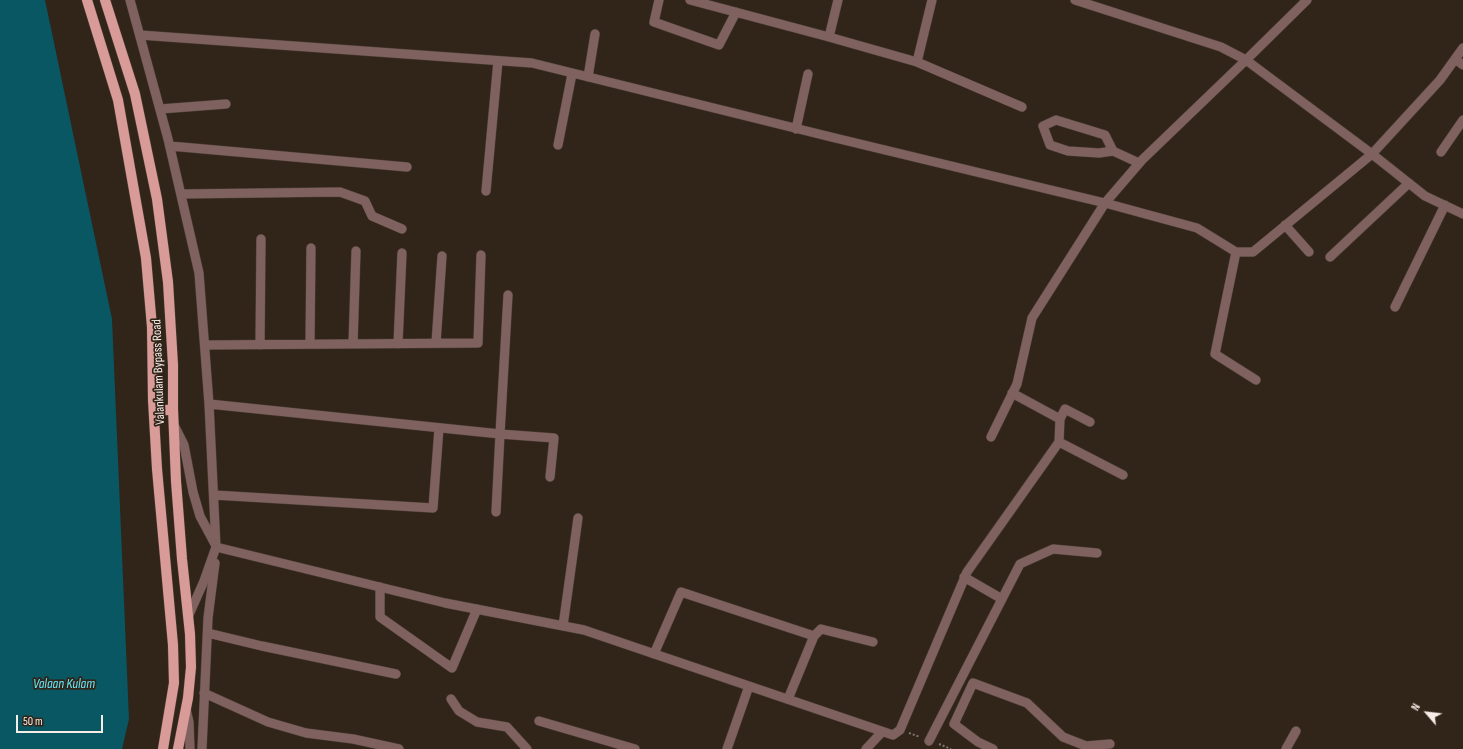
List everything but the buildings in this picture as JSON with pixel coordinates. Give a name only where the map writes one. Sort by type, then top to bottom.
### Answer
[{"type":"main road","name":"Valankulam Bypass Road","points":[[87,0],[118,100],[146,258],[152,327],[154,412],[163,542],[173,645],[174,683],[163,749]]},
{"type":"main road","name":"Valankulam Bypass Road","points":[[105,0],[135,94],[157,199],[172,323],[173,409],[178,505],[191,667],[186,708],[178,749]]},
{"type":"main road","points":[[154,412],[173,409]]},
{"type":"main road","points":[[172,693],[188,694]]},
{"type":"street","points":[[130,0],[170,146],[200,273],[209,404],[216,547],[208,633],[202,749]]},
{"type":"street","points":[[658,0],[654,22],[719,45],[736,12]]},
{"type":"street","points":[[690,0],[917,62],[1022,107]]},
{"type":"street","points":[[829,37],[838,0]]},
{"type":"street","points":[[917,62],[932,0]]},
{"type":"street","points":[[1075,0],[1221,47],[1246,60],[1372,154],[1425,196],[1463,214]]},
{"type":"street","points":[[991,437],[1017,384],[1032,318],[1105,203],[1139,164],[1307,0]]},
{"type":"street","points":[[588,77],[595,34]]},
{"type":"street","points":[[140,35],[532,63],[796,129],[1105,203],[1197,228],[1236,252],[1252,252],[1372,154],[1440,80],[1463,48]]},
{"type":"street","points":[[1455,59],[1463,65]]},
{"type":"street","points":[[486,191],[498,61]]},
{"type":"street","points":[[558,145],[572,74]]},
{"type":"street","points":[[796,129],[808,74]]},
{"type":"street","points":[[160,110],[226,104]]},
{"type":"street","points":[[1113,151],[1105,135],[1056,120],[1043,126],[1050,145],[1068,151],[1099,153],[1113,151],[1139,164]]},
{"type":"street","points":[[1441,152],[1463,120]]},
{"type":"street","points":[[170,146],[407,167]]},
{"type":"street","points":[[1330,257],[1409,183]]},
{"type":"street","points":[[181,194],[340,192],[365,201],[372,216],[402,229]]},
{"type":"street","points":[[1394,307],[1445,205]]},
{"type":"street","points":[[1286,225],[1309,252]]},
{"type":"street","points":[[260,345],[261,239]]},
{"type":"street","points":[[310,344],[311,248]]},
{"type":"street","points":[[352,344],[356,251]]},
{"type":"street","points":[[1236,252],[1215,354],[1256,380]]},
{"type":"street","points":[[398,344],[402,253]]},
{"type":"street","points":[[205,345],[478,343],[481,255]]},
{"type":"street","points":[[436,343],[442,256]]},
{"type":"street","points":[[496,512],[508,295]]},
{"type":"street","points":[[1012,393],[1060,419]]},
{"type":"street","points":[[209,404],[439,428],[554,438],[550,477]]},
{"type":"street","points":[[216,547],[477,609],[584,630],[893,735],[900,730],[964,577],[1059,442],[1060,419],[1065,409],[1090,422]]},
{"type":"street","points":[[174,424],[184,445],[193,492],[200,516],[216,547],[204,581],[188,618]]},
{"type":"street","points":[[214,495],[433,508],[439,428]]},
{"type":"street","points":[[1059,442],[1123,475]]},
{"type":"street","points":[[563,626],[578,518]]},
{"type":"street","points":[[929,741],[1020,564],[1053,549],[1097,553]]},
{"type":"street","points":[[964,577],[1002,599]]},
{"type":"street","points":[[380,587],[380,617],[452,668],[477,609]]},
{"type":"street","points":[[654,654],[681,592],[814,636]]},
{"type":"street","points":[[788,700],[814,636],[821,629],[873,642]]},
{"type":"street","points":[[208,633],[270,648],[396,674]]},
{"type":"street","points":[[993,749],[978,742],[954,724],[973,683],[1027,703],[1063,737],[1086,746],[1110,744]]},
{"type":"street","points":[[727,749],[749,686]]},
{"type":"street","points":[[204,693],[268,722],[306,733],[353,739],[399,749]]},
{"type":"street","points":[[451,699],[459,711],[477,722],[507,727],[526,749]]},
{"type":"street","points":[[186,708],[189,722],[190,749]]},
{"type":"street","points":[[539,721],[635,749]]},
{"type":"street","points":[[1286,749],[1296,731]]},
{"type":"street","points":[[866,749],[882,732]]},
{"type":"water","name":"Valaan Kulam","points":[[0,0],[45,0],[112,319],[129,719],[122,749],[0,749]]}]
